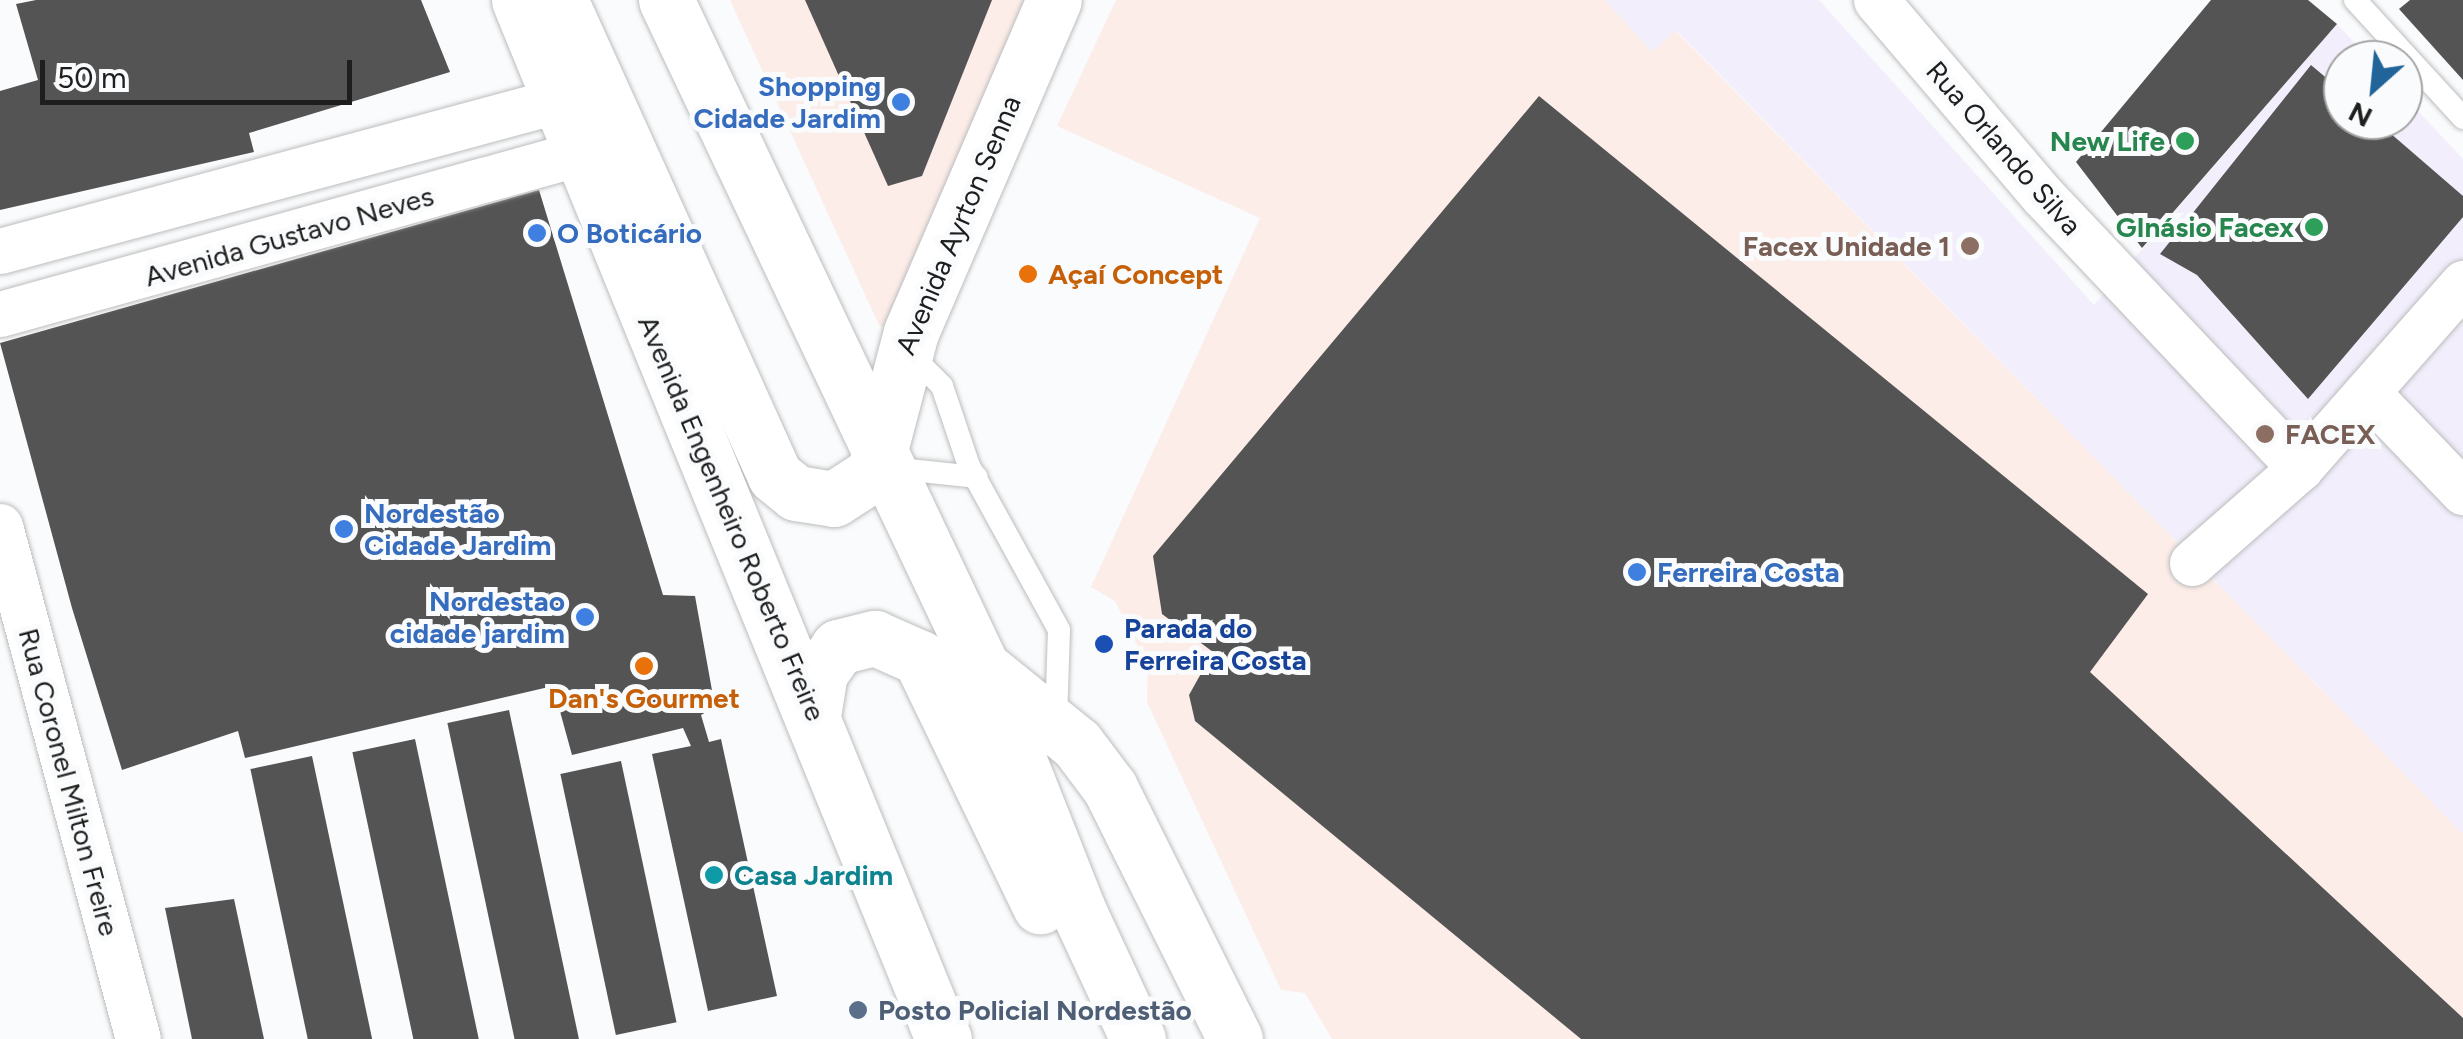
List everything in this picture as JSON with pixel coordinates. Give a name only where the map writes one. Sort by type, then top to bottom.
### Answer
[{"type":"main road","name":"Avenida Engenheiro Roberto Freire","points":[[518,0],[578,154],[814,710],[941,1038]]},
{"type":"main road","points":[[560,0],[775,476],[796,493],[834,499],[874,473],[881,462]]},
{"type":"main road","points":[[666,0],[881,462],[982,667],[1079,912],[1136,1036]]},
{"type":"main road","name":"Avenida Ayrton Senna","points":[[881,462],[905,349],[1054,0]]},
{"type":"main road","points":[[814,710],[820,673],[838,646],[875,638],[920,658],[1045,916],[1136,1036]]},
{"type":"main road","points":[[982,667],[1056,724],[1110,788],[1234,1039]]},
{"type":"street","name":"Rua Orlando Silva","points":[[1876,0],[2042,195],[2300,468]]},
{"type":"street","name":"Avenida Gustavo Neves","points":[[0,252],[556,101]]},
{"type":"street","name":"Avenida Gustavo Neves","points":[[0,314],[265,244],[578,154]]},
{"type":"street","points":[[245,186],[265,244]]},
{"type":"street","points":[[2192,563],[2300,468],[2463,283]]},
{"type":"street","points":[[2368,392],[2463,492]]},
{"type":"street","name":"Rua Coronel Milton Freire","points":[[0,526],[138,1039]]},
{"type":"lane","points":[[2362,2],[2463,118]]},
{"type":"lane","points":[[905,349],[942,386],[977,478],[1058,630],[1056,724]]},
{"type":"lane","points":[[881,462],[977,478]]},
{"type":"shaded area","name":"Shopping Cidade Jardim","points":[[730,0],[1041,0],[892,332],[879,325]]},
{"type":"shaded area","name":"Ferreira Costa","points":[[1116,0],[1605,0],[1651,51],[1675,30],[2463,834],[2463,1039],[1332,1039],[1305,993],[1281,990],[1147,702],[1148,667],[1115,601],[1091,587],[1260,218],[1057,126]]},
{"type":"shaded area","name":"FACEX","points":[[1605,0],[1819,0],[2094,305],[2323,40],[2323,140],[2423,140],[2423,116],[2463,159],[2463,834],[1676,30],[1652,52]]},
{"type":"shaded area","name":"FACEX","points":[[2337,24],[2352,40],[2323,40]]},
{"type":"building","points":[[36,0],[421,0],[450,72],[249,133],[254,152],[0,210],[0,91],[38,80],[16,4]]},
{"type":"building","name":"Shopping Cidade Jardim","points":[[805,0],[992,0],[922,176],[888,186]]},
{"type":"building","points":[[2211,0],[2308,0],[2337,24],[2142,248],[2076,162]]},
{"type":"building","points":[[2410,0],[2463,0],[2463,80],[2399,9]]},
{"type":"building","name":"GInásio Facex","points":[[2311,65],[2323,75],[2323,140],[2398,140],[2463,196],[2463,217],[2308,399],[2197,275],[2160,254]]},
{"type":"building","name":"Ferreira Costa","points":[[1539,96],[2148,594],[2090,672],[2463,1018],[2463,1039],[1581,1039],[1195,721],[1189,695],[1213,652],[1162,614],[1153,556]]},
{"type":"building","name":"Nordestão Cidade Jardim","points":[[539,190],[663,595],[695,596],[715,707],[701,715],[709,742],[721,739],[777,996],[708,1011],[652,754],[691,746],[683,728],[572,755],[553,686],[245,758],[238,731],[122,770],[72,608],[0,343]]},
{"type":"building","points":[[509,710],[579,1039],[515,1039],[447,723]]},
{"type":"building","points":[[415,739],[479,1039],[413,1039],[352,752]]},
{"type":"building","points":[[312,756],[372,1039],[308,1039],[250,769]]},
{"type":"building","points":[[621,761],[677,1022],[616,1035],[560,774]]},
{"type":"building","points":[[234,899],[264,1039],[192,1039],[165,908]]},
{"type":"place","name":"Shopping Cidade Jardim","points":[[901,102]]},
{"type":"place","name":"New Life","points":[[2185,141]]},
{"type":"place","name":"GInásio Facex","points":[[2314,227]]},
{"type":"place","name":"O Boticário","points":[[537,233]]},
{"type":"place","name":"Facex Unidade 1","points":[[1970,246]]},
{"type":"place","name":"Açaí Concept","points":[[1028,274]]},
{"type":"place","name":"FACEX","points":[[2265,434]]},
{"type":"place","name":"Nordestão Cidade Jardim","points":[[344,529]]},
{"type":"place","name":"Ferreira Costa","points":[[1637,572]]},
{"type":"place","name":"Nordestao cidade jardim","points":[[585,617]]},
{"type":"place","name":"Parada do Ferreira Costa","points":[[1104,644]]},
{"type":"place","name":"Dan's Gourmet","points":[[644,666]]},
{"type":"place","name":"Casa Jardim","points":[[714,875]]},
{"type":"place","name":"Posto Policial Nordestão","points":[[858,1010]]}]
